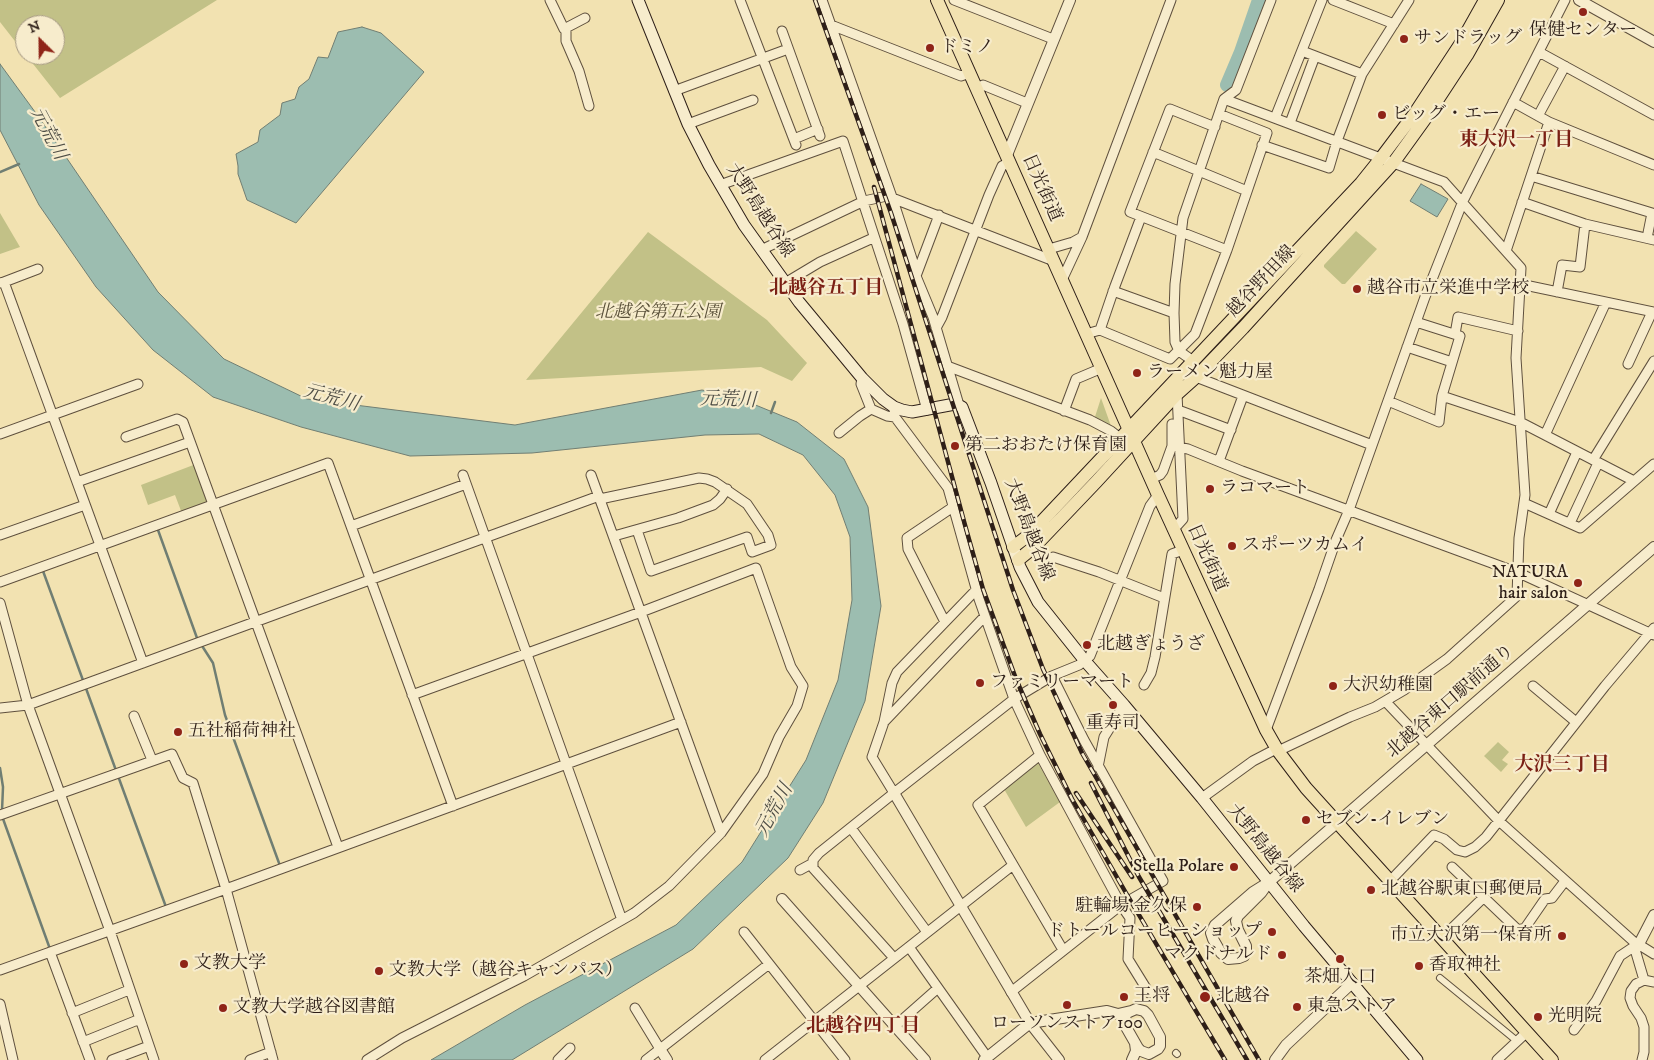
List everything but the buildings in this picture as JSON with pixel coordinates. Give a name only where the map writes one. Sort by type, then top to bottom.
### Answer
[{"type":"main road","name":"大野島越谷線","points":[[638,0],[688,124],[720,185],[761,250],[813,320],[862,378],[894,412]]},
{"type":"main road","name":"日光街道","points":[[937,0],[1102,368],[1124,433],[1134,442],[1266,730],[1277,750],[1306,788],[1552,1060]]},
{"type":"main road","name":"越谷野田線","points":[[1013,547],[1029,535],[1335,211],[1388,160],[1485,0]]},
{"type":"main road","name":"越谷野田線","points":[[1018,560],[1034,547],[1134,442],[1176,394],[1196,377],[1321,244],[1388,160],[1425,119],[1467,55],[1498,0]]},
{"type":"main road","name":"大野島越谷線","points":[[959,404],[966,412],[1013,547],[1038,602],[1085,661],[1202,798],[1304,926],[1417,1060]]},
{"type":"main road","points":[[894,412],[912,412],[959,404]]},
{"type":"street","points":[[550,0],[557,17],[564,29],[566,28]]},
{"type":"street","points":[[740,0],[795,142],[819,133],[782,31]]},
{"type":"street","points":[[822,0],[892,197],[916,276],[936,328],[959,404]]},
{"type":"street","points":[[954,0],[1052,39]]},
{"type":"street","points":[[936,328],[1002,166],[1008,158],[1052,39],[1070,0]]},
{"type":"street","points":[[1062,280],[1082,237],[1171,0]]},
{"type":"street","points":[[1193,361],[1179,351],[1175,342],[1174,313],[1183,218],[1224,100],[1236,90],[1271,0]]},
{"type":"street","points":[[1275,118],[1322,0]]},
{"type":"street","points":[[1333,0],[1394,24]]},
{"type":"street","points":[[1262,146],[1329,168],[1362,74],[1409,0]]},
{"type":"street","points":[[1266,730],[1319,590],[1333,546],[1349,510],[1407,346],[1463,202],[1565,0]]},
{"type":"street","points":[[1579,0],[1654,42]]},
{"type":"street","points":[[566,28],[585,18]]},
{"type":"street","points":[[831,25],[961,76],[970,73]]},
{"type":"street","points":[[566,28],[566,41],[579,71],[588,106]]},
{"type":"street","points":[[674,91],[788,49]]},
{"type":"street","points":[[1302,51],[1362,74]]},
{"type":"street","points":[[1539,52],[1654,115]]},
{"type":"street","points":[[1290,123],[1315,56]]},
{"type":"street","points":[[1538,116],[1565,66]]},
{"type":"street","points":[[977,88],[983,85],[1027,103]]},
{"type":"street","points":[[688,124],[753,100]]},
{"type":"street","points":[[1202,798],[1252,762],[1386,702],[1447,660],[1510,603],[1517,596],[1524,503],[1516,358],[1521,268],[1444,182],[1224,100]]},
{"type":"street","points":[[1513,102],[1549,122],[1654,165]]},
{"type":"street","points":[[1215,127],[1170,109],[1130,212],[1181,234],[1227,250]]},
{"type":"street","points":[[1086,334],[1100,330],[1170,359],[1195,334],[1227,250],[1267,133],[1219,114]]},
{"type":"street","points":[[1506,251],[1549,122]]},
{"type":"street","points":[[720,185],[842,141],[864,202],[873,238],[906,333],[927,410]]},
{"type":"street","points":[[1153,152],[1247,191]]},
{"type":"street","points":[[1522,202],[1585,224],[1650,239],[1652,213],[1531,176]]},
{"type":"street","points":[[761,250],[864,202],[887,196],[975,230],[1051,255],[1082,237]]},
{"type":"street","points":[[916,276],[939,215]]},
{"type":"street","points":[[1100,330],[1141,217]]},
{"type":"street","points":[[1557,292],[1562,264],[1580,268],[1585,224]]},
{"type":"street","points":[[785,283],[812,269],[820,262],[873,238]]},
{"type":"street","points":[[38,269],[2,282],[143,663]]},
{"type":"street","points":[[1520,284],[1653,312],[1628,364]]},
{"type":"street","points":[[1113,291],[1174,313]]},
{"type":"street","points":[[1545,435],[1606,302]]},
{"type":"street","points":[[1455,334],[1458,317],[1518,331]]},
{"type":"street","points":[[1388,401],[1439,422],[1442,396],[1460,336],[1416,322]]},
{"type":"street","points":[[1407,346],[1452,362]]},
{"type":"street","points":[[1570,523],[1595,461],[1654,362]]},
{"type":"street","points":[[946,366],[1090,420],[1111,431],[1124,433]]},
{"type":"street","points":[[1064,411],[1076,379],[1102,368]]},
{"type":"street","points":[[1196,377],[1372,445]]},
{"type":"street","points":[[862,378],[861,384],[871,409],[887,416],[894,412],[948,488],[976,590],[1014,699],[1040,755],[1121,905],[1130,918],[1128,959],[1148,993]]},
{"type":"street","points":[[0,434],[138,384]]},
{"type":"street","points":[[1174,530],[1183,519],[1175,447],[1178,412],[1176,394]]},
{"type":"street","points":[[1219,461],[1243,396]]},
{"type":"street","points":[[1442,396],[1520,422],[1634,482]]},
{"type":"street","points":[[839,433],[871,409]]},
{"type":"street","points":[[1178,412],[1232,430]]},
{"type":"street","points":[[126,437],[177,419],[183,422],[338,847]]},
{"type":"street","points":[[77,482],[190,442]]},
{"type":"street","points":[[1175,447],[1219,461],[1519,573],[1653,632],[1576,722],[1499,821],[1480,842],[1465,852],[1457,850],[1444,839],[1434,835],[1390,881]]},
{"type":"street","points":[[1151,479],[1160,475],[1163,471],[1175,447]]},
{"type":"street","points":[[1549,514],[1577,452]]},
{"type":"street","points":[[0,582],[328,464],[453,806]]},
{"type":"street","points":[[1524,503],[1580,528],[1654,464]]},
{"type":"street","points":[[592,475],[721,833]]},
{"type":"street","points":[[0,708],[28,705],[485,538],[600,498],[699,478],[716,482],[747,504],[768,535],[771,544],[752,552],[747,537],[651,571],[637,530]]},
{"type":"street","points":[[351,526],[464,480],[622,920]]},
{"type":"street","points":[[614,536],[678,518],[713,505],[720,499],[726,489]]},
{"type":"street","points":[[800,870],[1014,699],[1052,676],[1085,661],[1090,656],[1150,506],[1158,496]]},
{"type":"street","points":[[0,535],[85,505]]},
{"type":"street","points":[[945,622],[908,549],[907,538],[953,507]]},
{"type":"street","name":"北越谷東口駅前通り","points":[[1269,882],[1654,547]]},
{"type":"street","points":[[1144,685],[1151,673],[1155,657],[1172,554],[1183,550]]},
{"type":"street","points":[[1053,557],[1099,572],[1164,598]]},
{"type":"street","points":[[367,1060],[402,1038],[524,976],[622,920],[644,906],[669,886],[721,833],[763,774],[796,706],[803,686],[791,667],[756,568],[641,612],[412,694]]},
{"type":"street","points":[[976,590],[897,672],[892,683],[884,722],[872,757],[1030,1023],[1059,1060]]},
{"type":"street","points":[[0,602],[28,705],[59,795],[110,931],[154,1060]]},
{"type":"street","points":[[884,722],[985,616]]},
{"type":"street","points":[[1012,992],[1121,905],[1163,881],[1098,766],[1052,676]]},
{"type":"street","points":[[1533,686],[1576,722]]},
{"type":"street","points":[[1386,702],[1499,821],[1636,945],[1654,954]]},
{"type":"street","points":[[1098,766],[1104,737],[1124,705]]},
{"type":"street","points":[[134,716],[152,760]]},
{"type":"street","points":[[0,970],[681,722]]},
{"type":"street","points":[[0,815],[172,754],[183,778],[193,783],[226,889],[272,1056],[250,1060]]},
{"type":"street","points":[[1040,755],[978,805],[1063,950]]},
{"type":"street","points":[[851,828],[927,932]]},
{"type":"street","points":[[812,862],[813,868],[894,958]]},
{"type":"street","points":[[765,1060],[1013,865]]},
{"type":"street","points":[[1452,867],[1518,930],[1525,928],[1545,899],[1552,898],[1565,881]]},
{"type":"street","points":[[1269,882],[1238,916],[1236,921],[1246,946],[1244,956],[1228,959],[1221,953],[1213,939],[1212,929],[1253,892],[1269,882]]},
{"type":"street","points":[[1442,938],[1483,898]]},
{"type":"street","points":[[782,900],[925,1060]]},
{"type":"street","points":[[1574,1030],[1596,1000],[1620,956],[1636,945],[1654,915]]},
{"type":"street","points":[[744,932],[845,1060]]},
{"type":"street","points":[[1636,945],[1644,980]]},
{"type":"street","points":[[909,947],[986,1059],[1030,1023],[1107,1011],[1118,1014],[1140,1009],[1144,1011],[1160,1037],[1160,1046],[1149,1054],[1134,1060]]},
{"type":"street","points":[[50,952],[90,1060]]},
{"type":"street","points":[[646,1060],[769,964]]},
{"type":"street","points":[[1440,978],[1517,1041]]},
{"type":"street","points":[[1643,1056],[1644,1027],[1630,998],[1631,991],[1636,984],[1644,980],[1654,982]]},
{"type":"street","points":[[1275,1060],[1286,1045],[1352,983]]},
{"type":"street","points":[[895,1026],[938,988]]},
{"type":"street","points":[[72,1013],[129,990]]},
{"type":"street","points":[[0,1004],[13,1060]]},
{"type":"street","points":[[635,1008],[667,1060]]},
{"type":"street","points":[[1125,1025],[1125,1017],[1131,1011]]},
{"type":"street","points":[[1118,1014],[1141,1051],[1149,1054]]},
{"type":"street","points":[[83,1042],[140,1019]]},
{"type":"street","points":[[1497,1060],[1527,1032]]},
{"type":"street","points":[[1134,1060],[1135,1043]]},
{"type":"street","points":[[112,1060],[149,1046]]},
{"type":"street","points":[[558,1060],[570,1048]]},
{"type":"green space","points":[[0,0],[217,0],[60,98],[34,65],[65,65],[65,15],[15,15],[15,41],[0,22]]},
{"type":"green space","points":[[0,213],[20,247],[0,254]]},
{"type":"green space","points":[[1356,231],[1377,249],[1345,284],[1342,284],[1324,265]]},
{"type":"green space","name":"北越谷第五公園","points":[[648,232],[767,320],[807,363],[792,381],[761,367],[526,380]]},
{"type":"green space","points":[[1101,398],[1111,426],[1094,420]]},
{"type":"green space","points":[[196,464],[212,505],[183,516],[175,495],[148,505],[141,485]]},
{"type":"green space","points":[[1498,742],[1509,752],[1502,760],[1508,764],[1501,772],[1484,756]]},
{"type":"green space","points":[[1038,763],[1060,802],[1026,827],[1004,789]]},
{"type":"water","points":[[362,27],[381,33],[424,72],[296,223],[247,200],[238,174],[236,154],[258,142],[260,130],[280,115],[282,103],[295,99],[299,87],[309,79],[318,57],[328,58],[338,32]]},
{"type":"water","name":"元荒川","points":[[0,64],[38,116],[158,292],[224,359],[307,399],[515,425],[702,390],[736,397],[797,422],[844,459],[868,507],[881,606],[865,701],[823,803],[788,858],[693,949],[512,1060],[431,1060],[525,1005],[676,925],[742,862],[806,760],[838,680],[852,600],[850,537],[835,495],[803,455],[759,434],[705,435],[532,453],[410,456],[301,427],[213,397],[153,350],[96,287],[39,205],[0,130]]},
{"type":"water","points":[[1421,184],[1448,199],[1437,217],[1410,201]]},
{"type":"waterway","points":[[1227,85],[1259,0]]},
{"type":"waterway","points":[[0,172],[19,164]]},
{"type":"waterway","points":[[771,413],[775,402]]},
{"type":"waterway","points":[[158,530],[197,638],[213,663],[225,715],[279,863]]},
{"type":"waterway","points":[[43,571],[166,907]]},
{"type":"waterway","points":[[0,768],[3,787],[2,811]]},
{"type":"waterway","points":[[2,816],[50,949]]},
{"type":"railway","points":[[815,0],[891,213],[1013,590],[1043,669],[1082,753],[1259,1060]]},
{"type":"railway","points":[[874,187],[983,589],[1016,679],[1040,734],[1072,799],[1225,1060]]},
{"type":"railway","points":[[1091,783],[1139,877],[1247,1060]]},
{"type":"railway","points":[[1076,793],[1132,877]]},
{"type":"place","name":"保健センター","points":[[1583,12]]},
{"type":"place","name":"サンドラッグ","points":[[1404,39]]},
{"type":"place","name":"ドミノ","points":[[930,48]]},
{"type":"place","name":"ビッグ・エー","points":[[1382,115]]},
{"type":"place","name":"越谷市立栄進中学校","points":[[1357,289]]},
{"type":"place","name":"ラーメン魁力屋","points":[[1137,373]]},
{"type":"place","name":"第二おおたけ保育園","points":[[955,446]]},
{"type":"place","name":"ラコマート","points":[[1210,489]]},
{"type":"place","name":"スポーツカムイ","points":[[1232,546]]},
{"type":"place","name":"NATURA hair salon","points":[[1578,583]]},
{"type":"place","name":"北越ぎょうざ","points":[[1087,645]]},
{"type":"place","name":"ファミリーマート","points":[[980,683]]},
{"type":"place","name":"大沢幼稚園","points":[[1333,686]]},
{"type":"place","name":"重寿司","points":[[1113,705]]},
{"type":"place","name":"五社稲荷神社","points":[[178,732]]},
{"type":"place","name":"セブン-イレブン","points":[[1306,820]]},
{"type":"place","name":"Stella Polare","points":[[1234,867]]},
{"type":"place","name":"北越谷駅東口郵便局","points":[[1371,890]]},
{"type":"place","name":"駐輪場 金久保","points":[[1197,907]]},
{"type":"place","name":"ドトールコーヒーショップ","points":[[1272,932]]},
{"type":"place","name":"市立大沢第一保育所","points":[[1562,936]]},
{"type":"place","name":"マクドナルド","points":[[1282,955]]},
{"type":"place","name":"茶畑入口","points":[[1340,959]]},
{"type":"place","name":"文教大学","points":[[184,964]]},
{"type":"place","name":"香取神社","points":[[1419,966]]},
{"type":"place","name":"文教大学（越谷キャンパス）","points":[[379,971]]},
{"type":"place","name":"王将","points":[[1124,997]]},
{"type":"place","name":"北越谷","points":[[1205,997]]},
{"type":"place","name":"ローソンストア100","points":[[1067,1005]]},
{"type":"place","name":"東急ストア","points":[[1297,1007]]},
{"type":"place","name":"文教大学越谷図書館","points":[[223,1008]]},
{"type":"place","name":"光明院","points":[[1538,1017]]},
{"type":"district","name":"東大沢一丁目","points":[[1516,141]]},
{"type":"district","name":"北越谷五丁目","points":[[826,289]]},
{"type":"district","name":"大沢三丁目","points":[[1562,766]]},
{"type":"district","name":"北越谷四丁目","points":[[863,1027]]}]
